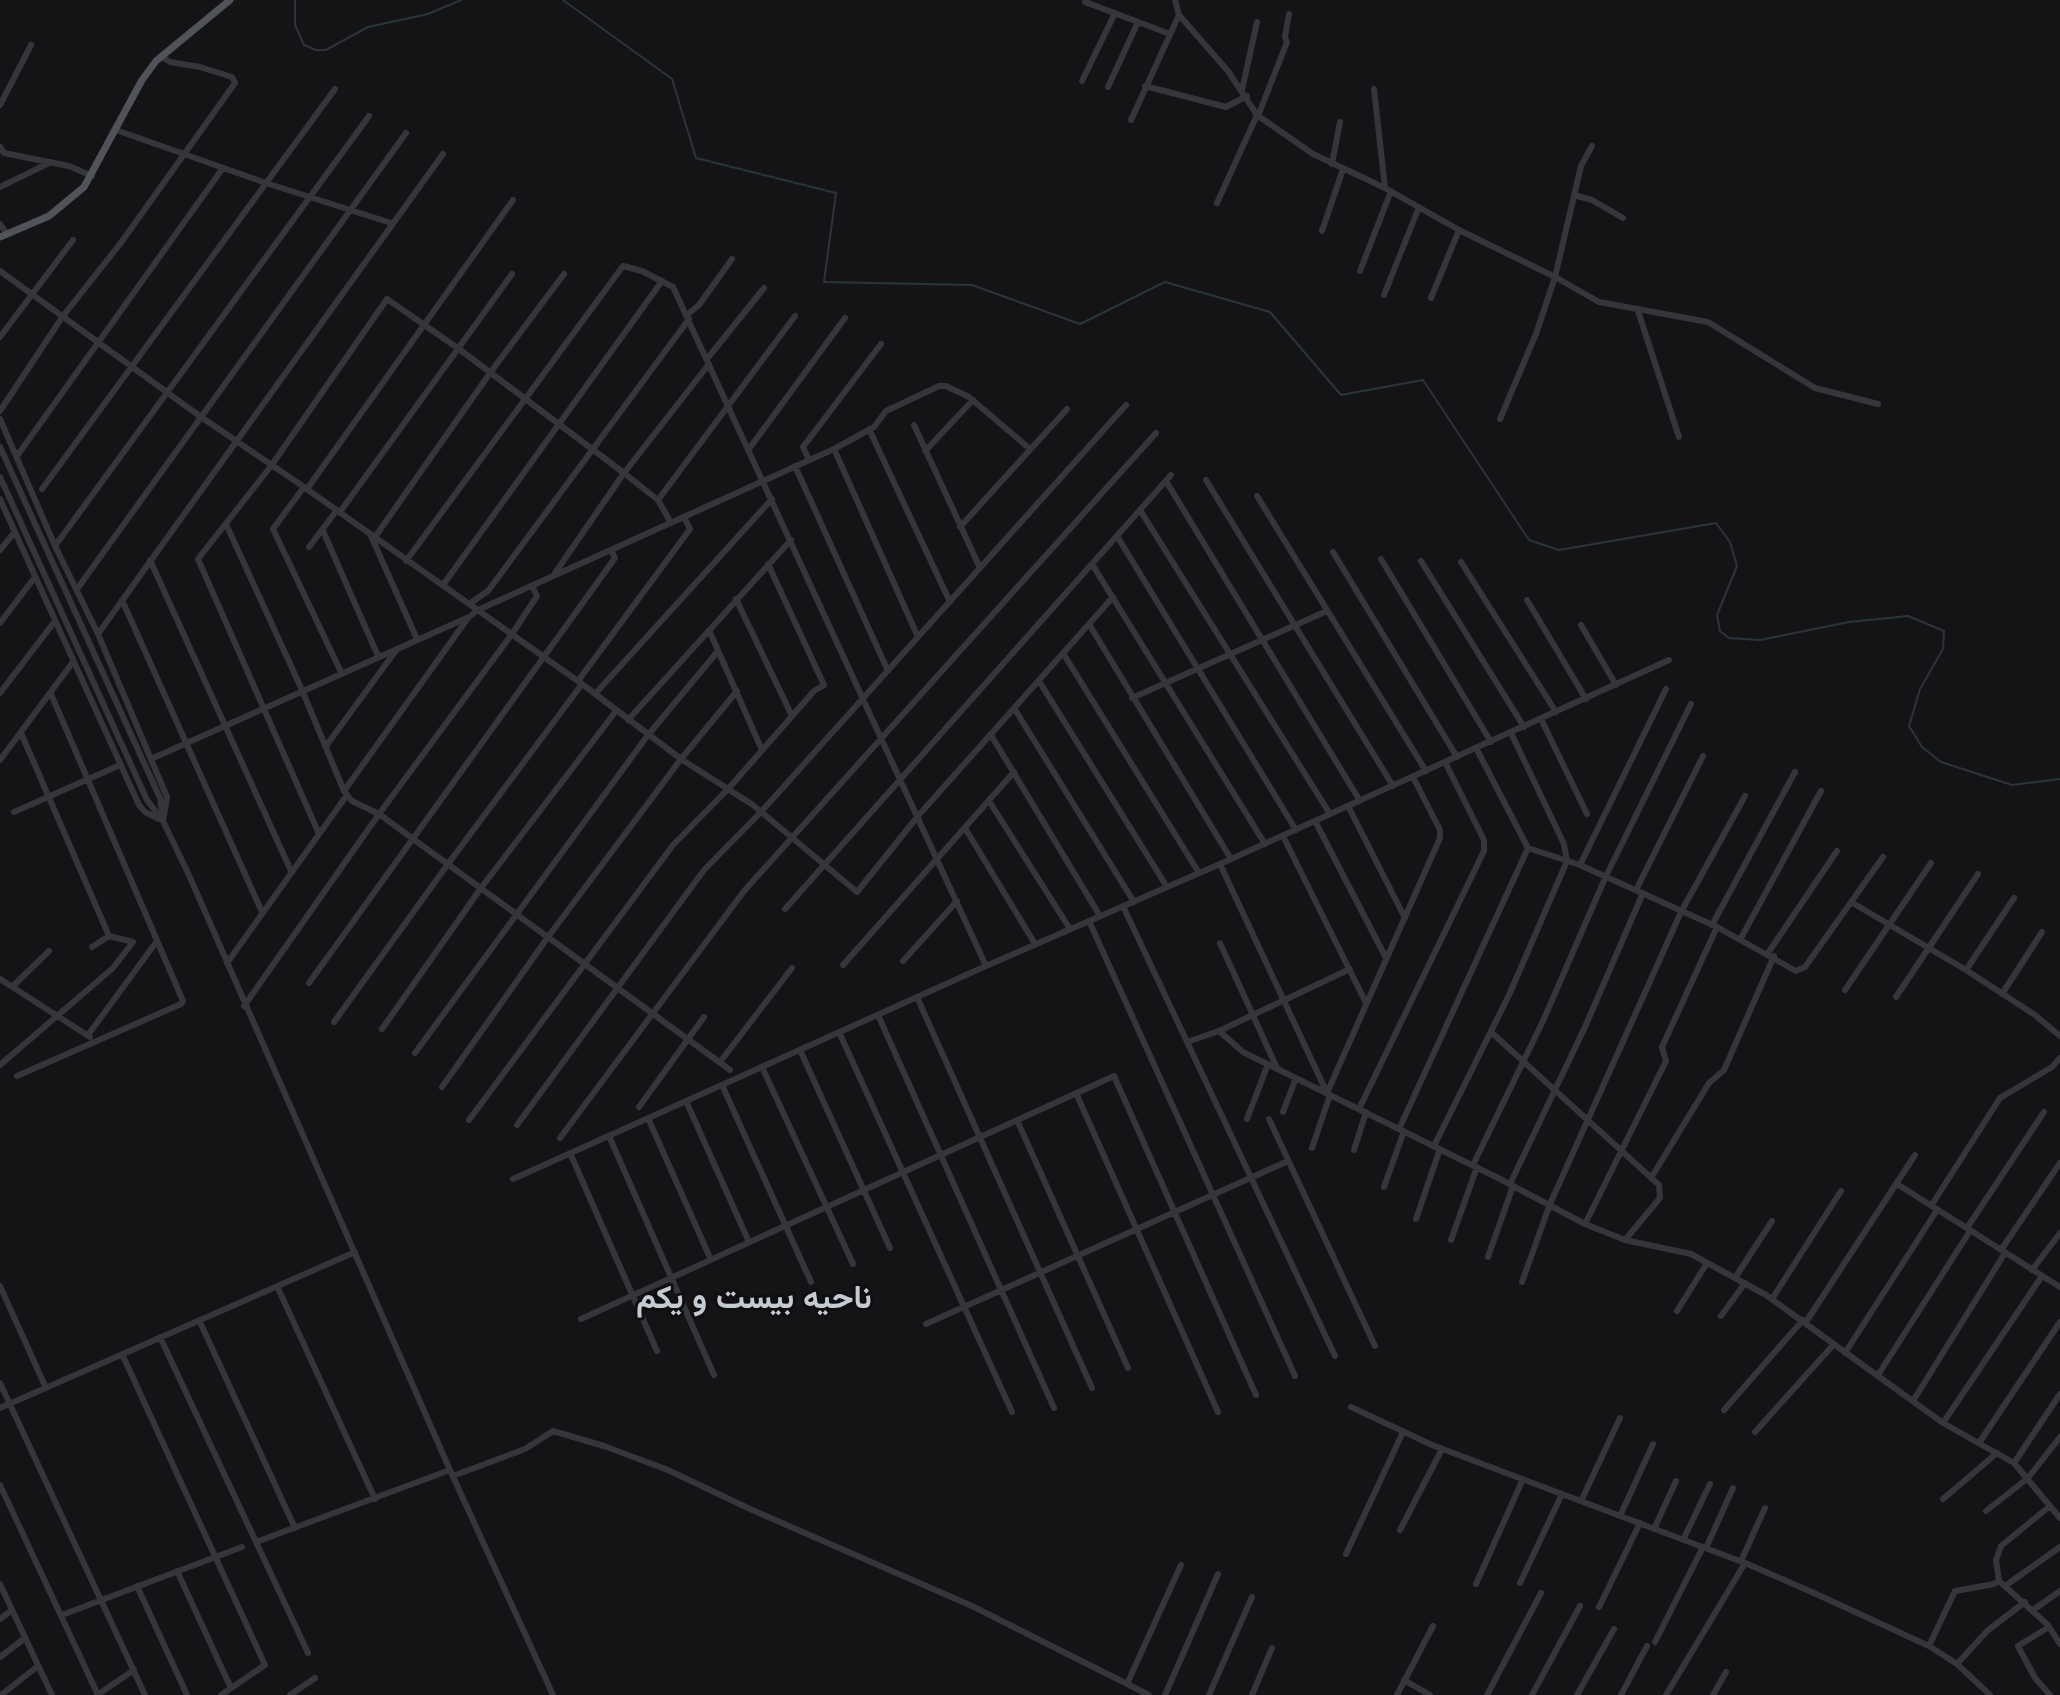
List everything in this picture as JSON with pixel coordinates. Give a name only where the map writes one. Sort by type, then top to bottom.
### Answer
[{"type":"main road","points":[[4,235],[49,216],[66,204],[92,176],[142,80],[162,57],[230,0]]},
{"type":"street","points":[[1175,0],[1179,15],[1244,93],[1257,116],[1332,164],[1388,190],[1599,302],[1708,322],[1815,388],[1878,404]]},
{"type":"street","points":[[1085,2],[1170,34]]},
{"type":"street","points":[[1082,81],[1115,13]]},
{"type":"street","points":[[1217,203],[1287,42],[1289,14]]},
{"type":"street","points":[[1131,120],[1179,15]]},
{"type":"street","points":[[1108,87],[1138,22]]},
{"type":"street","points":[[1145,86],[1226,107],[1244,93],[1257,22]]},
{"type":"street","points":[[0,105],[31,45]]},
{"type":"street","points":[[0,411],[63,316],[120,244],[235,83],[232,77],[170,62],[162,57]]},
{"type":"street","points":[[42,489],[335,89]]},
{"type":"street","points":[[1360,271],[1388,190],[1374,89]]},
{"type":"street","points":[[55,546],[369,116]]},
{"type":"street","points":[[1332,164],[1340,122]]},
{"type":"street","points":[[116,130],[391,223]]},
{"type":"street","points":[[77,589],[406,133]]},
{"type":"street","points":[[1500,419],[1536,334],[1555,277],[1581,166],[1592,146]]},
{"type":"street","points":[[0,147],[4,153],[51,162],[85,171],[92,176]]},
{"type":"street","points":[[98,634],[443,154]]},
{"type":"street","points":[[0,187],[51,162]]},
{"type":"street","points":[[17,456],[223,168]]},
{"type":"street","points":[[1322,231],[1343,169]]},
{"type":"street","points":[[1574,195],[1592,200],[1623,218]]},
{"type":"street","points":[[341,672],[273,529],[513,200]]},
{"type":"street","points":[[1384,295],[1419,207]]},
{"type":"street","points":[[0,224],[4,235]]},
{"type":"street","points":[[1431,298],[1459,230]]},
{"type":"street","points":[[0,337],[73,240]]},
{"type":"street","points":[[469,604],[488,591],[732,259]]},
{"type":"street","points":[[406,561],[623,266],[642,271],[673,287],[986,966]]},
{"type":"street","points":[[0,271],[201,417],[580,682],[681,759],[729,788],[857,892],[918,816],[1113,597]]},
{"type":"street","points":[[309,547],[339,511],[512,274]]},
{"type":"street","points":[[372,535],[564,274]]},
{"type":"street","points":[[443,585],[662,281]]},
{"type":"street","points":[[553,576],[624,473],[764,288]]},
{"type":"street","points":[[319,834],[198,559],[271,466],[387,299],[624,473],[658,500],[671,523]]},
{"type":"street","points":[[1638,311],[1679,437]]},
{"type":"street","points":[[658,500],[795,316]]},
{"type":"street","points":[[749,449],[845,318]]},
{"type":"street","points":[[809,460],[803,447],[881,344]]},
{"type":"street","points":[[151,759],[834,449],[869,429],[886,411],[939,386],[946,386],[973,400],[1030,449]]},
{"type":"street","points":[[925,451],[973,400]]},
{"type":"street","points":[[517,1125],[704,870],[864,699],[1126,405]]},
{"type":"street","points":[[960,527],[1067,409]]},
{"type":"street","points":[[0,419],[55,546],[98,634],[167,797],[163,821]]},
{"type":"street","points":[[914,425],[980,568]]},
{"type":"street","points":[[869,429],[950,602]]},
{"type":"street","points":[[560,1138],[744,891],[1156,433]]},
{"type":"street","points":[[0,447],[160,798],[163,821]]},
{"type":"street","points":[[834,449],[918,637]]},
{"type":"street","points":[[795,466],[888,671]]},
{"type":"street","points":[[0,477],[147,800],[163,821],[451,1473],[553,1695]]},
{"type":"street","points":[[785,909],[1168,478],[1360,801]]},
{"type":"street","points":[[1206,480],[1393,786]]},
{"type":"street","points":[[1257,496],[1426,771]]},
{"type":"street","points":[[0,499],[141,809],[163,821]]},
{"type":"street","points":[[595,694],[772,499]]},
{"type":"street","points":[[1140,510],[1330,814]]},
{"type":"street","points":[[334,1022],[690,529],[684,517]]},
{"type":"street","points":[[226,524],[352,801],[379,814],[730,1070]]},
{"type":"street","points":[[323,531],[378,656]]},
{"type":"street","points":[[1,546],[14,533]]},
{"type":"street","points":[[372,535],[417,639]]},
{"type":"street","points":[[1117,536],[1296,830]]},
{"type":"street","points":[[628,720],[791,540]]},
{"type":"street","points":[[309,983],[615,558],[611,550]]},
{"type":"street","points":[[1333,552],[1457,757]]},
{"type":"street","points":[[1381,559],[1491,742]]},
{"type":"street","points":[[150,560],[291,871]]},
{"type":"street","points":[[1421,561],[1524,727]]},
{"type":"street","points":[[1461,562],[1556,712]]},
{"type":"street","points":[[469,1120],[673,845],[729,788],[814,691],[824,685],[768,564]]},
{"type":"street","points":[[1092,564],[1265,844]]},
{"type":"street","points":[[0,623],[35,577]]},
{"type":"street","points":[[244,1006],[379,814],[512,634],[537,596],[532,586]]},
{"type":"street","points":[[736,599],[792,716]]},
{"type":"street","points":[[122,600],[262,912]]},
{"type":"street","points":[[1527,600],[1586,699]]},
{"type":"street","points":[[1132,698],[1327,611]]},
{"type":"street","points":[[227,963],[469,617]]},
{"type":"street","points":[[0,693],[55,621]]},
{"type":"street","points":[[1089,624],[1231,859]]},
{"type":"street","points":[[1581,625],[1616,685]]},
{"type":"street","points":[[709,630],[762,750]]},
{"type":"street","points":[[326,746],[399,646]]},
{"type":"street","points":[[415,1053],[648,735],[718,651]]},
{"type":"street","points":[[1063,653],[1199,873]]},
{"type":"street","points":[[513,1179],[1283,836],[1669,660]]},
{"type":"street","points":[[0,760],[73,662]]},
{"type":"street","points":[[1039,681],[1167,887]]},
{"type":"street","points":[[1580,865],[1666,689]]},
{"type":"street","points":[[442,1087],[548,937],[681,759],[737,691]]},
{"type":"street","points":[[17,1076],[183,1001],[51,694]]},
{"type":"street","points":[[1451,1240],[1475,1166],[1606,876],[1691,704]]},
{"type":"street","points":[[1014,708],[1134,902]]},
{"type":"street","points":[[382,1029],[481,888],[616,711]]},
{"type":"street","points":[[1541,719],[1587,814]]},
{"type":"street","points":[[21,733],[109,936]]},
{"type":"street","points":[[1416,1219],[1437,1147],[1567,861],[1564,844],[1511,733]]},
{"type":"street","points":[[991,735],[1100,916]]},
{"type":"street","points":[[1476,748],[1528,848],[1580,865],[1639,891],[1741,938],[1796,971],[1805,967],[1883,857]]},
{"type":"street","points":[[1488,1257],[1512,1185],[1585,1027],[1639,891],[1703,756]]},
{"type":"street","points":[[1354,1150],[1363,1111],[1484,851],[1484,840],[1445,762]]},
{"type":"street","points":[[14,812],[120,765]]},
{"type":"street","points":[[843,965],[1014,772]]},
{"type":"street","points":[[1585,1224],[1666,1061],[1662,1047],[1714,926],[1795,772]]},
{"type":"street","points":[[1312,1148],[1365,1001],[1440,838],[1440,830],[1413,777]]},
{"type":"street","points":[[1741,938],[1821,791]]},
{"type":"street","points":[[1522,1282],[1550,1204],[1681,912],[1745,796]]},
{"type":"street","points":[[989,801],[1070,929]]},
{"type":"street","points":[[1348,806],[1405,918]]},
{"type":"street","points":[[1315,821],[1386,958]]},
{"type":"street","points":[[965,828],[1035,944]]},
{"type":"street","points":[[1283,836],[1365,1001]]},
{"type":"street","points":[[1384,1187],[1401,1130],[1528,848]]},
{"type":"street","points":[[1651,1178],[1709,1083],[1724,1070],[1771,954],[1837,851]]},
{"type":"street","points":[[1845,990],[1931,863]]},
{"type":"street","points":[[1220,864],[1329,1094]]},
{"type":"street","points":[[1896,997],[1978,874]]},
{"type":"street","points":[[1966,970],[2014,898]]},
{"type":"street","points":[[903,961],[957,901]]},
{"type":"street","points":[[1851,902],[1966,970],[2035,1015],[2060,1036]]},
{"type":"street","points":[[1123,906],[1335,1356]]},
{"type":"street","points":[[1089,921],[1295,1376]]},
{"type":"street","points":[[2002,994],[2042,932]]},
{"type":"street","points":[[0,1065],[113,968],[132,945],[129,941],[109,936],[92,947]]},
{"type":"street","points":[[88,1035],[157,941]]},
{"type":"street","points":[[1220,943],[1277,1068]]},
{"type":"street","points":[[12,987],[49,951]]},
{"type":"street","points":[[720,1062],[792,968]]},
{"type":"street","points":[[1187,1042],[1219,1031],[1350,969]]},
{"type":"street","points":[[0,979],[96,1041]]},
{"type":"street","points":[[917,997],[1092,1388]]},
{"type":"street","points":[[878,1015],[1054,1408]]},
{"type":"street","points":[[639,1107],[704,1017]]},
{"type":"street","points":[[1219,1031],[1243,1052],[1585,1224],[1625,1240],[1691,1254],[1745,1283],[1804,1321],[1943,1423],[2014,1463],[2056,1510],[2001,1546],[1996,1560],[2002,1584],[2025,1602],[2059,1641]]},
{"type":"street","points":[[839,1032],[1012,1412]]},
{"type":"street","points":[[1491,1032],[1659,1185],[1660,1198],[1625,1240]]},
{"type":"street","points":[[800,1050],[890,1248]]},
{"type":"street","points":[[1845,1353],[2000,1098],[2052,1067],[2060,1058]]},
{"type":"street","points":[[1247,1119],[1268,1064]]},
{"type":"street","points":[[762,1067],[853,1264]]},
{"type":"street","points":[[581,1319],[1114,1076],[1256,1395]]},
{"type":"street","points":[[1283,1112],[1296,1078]]},
{"type":"street","points":[[722,1085],[811,1282]]},
{"type":"street","points":[[1076,1093],[1218,1412]]},
{"type":"street","points":[[686,1101],[749,1242]]},
{"type":"street","points":[[1878,1375],[2044,1112]]},
{"type":"street","points":[[648,1118],[711,1260]]},
{"type":"street","points":[[1269,1119],[1375,1346]]},
{"type":"street","points":[[1017,1120],[1128,1368]]},
{"type":"street","points":[[609,1136],[714,1375]]},
{"type":"street","points":[[570,1153],[657,1351]]},
{"type":"street","points":[[1724,1410],[1804,1321],[1915,1155]]},
{"type":"street","points":[[926,1324],[1288,1161]]},
{"type":"street","points":[[1913,1401],[2060,1163]]},
{"type":"street","points":[[1897,1184],[2060,1287]]},
{"type":"street","points":[[1772,1299],[1841,1191]]},
{"type":"street","points":[[1735,1278],[1772,1221]]},
{"type":"street","points":[[2032,1270],[2060,1233]]},
{"type":"street","points":[[0,1408],[355,1252]]},
{"type":"street","points":[[1677,1311],[1707,1263]]},
{"type":"street","points":[[1943,1423],[2042,1276]]},
{"type":"street","points":[[1721,1316],[1745,1283]]},
{"type":"street","points":[[0,1286],[46,1388]]},
{"type":"street","points":[[277,1286],[375,1499]]},
{"type":"street","points":[[199,1320],[295,1528]]},
{"type":"street","points":[[1979,1443],[2060,1322]]},
{"type":"street","points":[[160,1337],[308,1653]]},
{"type":"street","points":[[1755,1432],[1834,1344]]},
{"type":"street","points":[[122,1354],[265,1665],[221,1695]]},
{"type":"street","points":[[0,1383],[145,1695]]},
{"type":"street","points":[[2014,1463],[2060,1394]]},
{"type":"street","points":[[1351,1407],[1442,1449],[1743,1562],[1929,1646],[1957,1664],[1990,1695]]},
{"type":"street","points":[[1581,1501],[1620,1418]]},
{"type":"street","points":[[256,1542],[525,1449],[548,1432],[564,1434],[668,1470],[972,1606],[1149,1695]]},
{"type":"street","points":[[1346,1554],[1403,1432]]},
{"type":"street","points":[[1986,1511],[2028,1478],[2060,1437]]},
{"type":"street","points":[[1620,1516],[1653,1444]]},
{"type":"street","points":[[1400,1530],[1442,1449]]},
{"type":"street","points":[[1943,1499],[1997,1453]]},
{"type":"street","points":[[1476,1584],[1523,1479]]},
{"type":"street","points":[[1654,1529],[1676,1481]]},
{"type":"street","points":[[1683,1540],[1710,1484]]},
{"type":"street","points":[[0,1485],[98,1695],[134,1670]]},
{"type":"street","points":[[1655,1642],[1733,1488]]},
{"type":"street","points":[[1520,1583],[1562,1494]]},
{"type":"street","points":[[1666,1695],[1743,1562],[1765,1508]]},
{"type":"street","points":[[1599,1607],[1640,1523]]},
{"type":"street","points":[[62,1615],[242,1547]]},
{"type":"street","points":[[1929,1646],[1955,1591],[2002,1584],[2060,1547]]},
{"type":"street","points":[[1127,1684],[1181,1565]]},
{"type":"street","points":[[177,1571],[231,1688]]},
{"type":"street","points":[[1165,1695],[1218,1574]]},
{"type":"street","points":[[137,1586],[187,1695]]},
{"type":"street","points":[[1,1587],[52,1695]]},
{"type":"street","points":[[2033,1610],[2060,1591]]},
{"type":"street","points":[[1487,1695],[1541,1593]]},
{"type":"street","points":[[1209,1695],[1252,1597]]},
{"type":"street","points":[[1957,1664],[1987,1631],[2025,1602]]},
{"type":"street","points":[[1532,1695],[1580,1606]]},
{"type":"street","points":[[0,1619],[12,1610]]},
{"type":"street","points":[[1397,1695],[1433,1626]]},
{"type":"street","points":[[2049,1627],[2018,1646],[2035,1678],[2050,1695]]},
{"type":"street","points":[[1577,1695],[1614,1629]]},
{"type":"street","points":[[0,1657],[25,1638]]},
{"type":"street","points":[[1621,1695],[1647,1646]]},
{"type":"street","points":[[1252,1695],[1272,1648]]},
{"type":"street","points":[[1,1695],[38,1666]]},
{"type":"street","points":[[1713,1695],[1726,1672]]},
{"type":"street","points":[[290,1695],[315,1678]]},
{"type":"street","points":[[1404,1680],[1430,1695]]},
{"type":"waterway","points":[[295,0],[295,25],[304,45],[316,50],[326,50],[368,27],[428,14],[461,0]]},
{"type":"waterway","points":[[563,0],[672,79],[696,158],[836,193],[824,282],[972,285],[1080,324],[1165,282],[1270,312],[1341,395],[1423,380],[1529,540],[1559,550],[1716,523],[1730,542],[1737,566],[1717,615],[1720,631],[1729,638],[1760,640],[1849,622],[1908,616],[1944,631],[1943,649],[1920,689],[1909,726],[1922,747],[1941,762],[2012,785],[2060,779]]},
{"type":"district","name":"ناحیه بیست و یکم","points":[[754,1298]]}]
